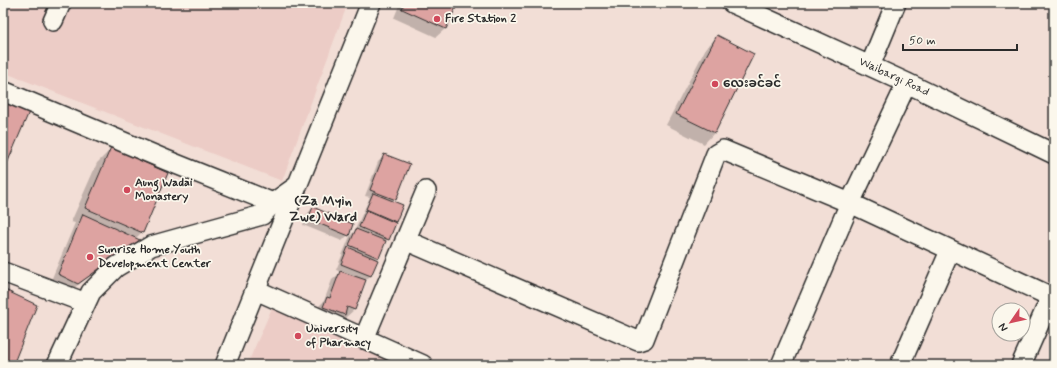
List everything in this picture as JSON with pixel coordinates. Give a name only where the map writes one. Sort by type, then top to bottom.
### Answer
[{"type":"street","points":[[53,21],[61,3]]},
{"type":"street","points":[[225,365],[371,3]]},
{"type":"street","name":"Waibargi Road","points":[[732,3],[907,83],[1054,154]]},
{"type":"street","points":[[870,66],[896,3]]},
{"type":"street","points":[[781,365],[850,202],[907,83]]},
{"type":"street","points":[[3,91],[273,204]]},
{"type":"street","points":[[405,240],[638,341],[644,339],[716,154],[722,150],[850,202],[950,251],[1052,298],[1021,365]]},
{"type":"street","points":[[57,365],[90,292],[116,266],[151,246],[262,215],[273,204],[297,186]]},
{"type":"street","points":[[364,339],[426,191]]},
{"type":"street","points":[[900,365],[950,251]]},
{"type":"street","points":[[3,272],[86,303]]},
{"type":"street","points":[[256,290],[423,365]]},
{"type":"shaded area","points":[[3,3],[348,3],[282,181],[3,72]]},
{"type":"shaded area","name":"University of Pharmacy","points":[[272,308],[400,365],[247,365]]},
{"type":"building","name":"Fire Station 2","points":[[404,3],[458,3],[446,29],[402,9]]},
{"type":"building","name":"လေးခင်ခင်","points":[[717,35],[754,54],[715,133],[676,114]]},
{"type":"building","points":[[3,100],[29,112],[3,173]]},
{"type":"building","name":"Aung Wadai Monastery","points":[[111,147],[168,173],[143,233],[85,208]]},
{"type":"building","points":[[384,154],[410,164],[396,200],[370,190]]},
{"type":"building","points":[[373,193],[403,205],[396,222],[366,209]]},
{"type":"building","points":[[313,207],[353,224],[349,236],[308,219]]},
{"type":"building","points":[[366,210],[396,223],[389,240],[359,227]]},
{"type":"building","name":"Sunrise Home Youth Development Center","points":[[83,214],[140,240],[78,284],[58,274]]},
{"type":"building","points":[[356,229],[386,241],[379,258],[349,245]]},
{"type":"building","points":[[348,247],[378,260],[371,276],[341,264]]},
{"type":"building","points":[[340,271],[366,280],[355,310],[347,307],[345,315],[323,307],[327,297],[330,298]]},
{"type":"building","points":[[3,289],[37,305],[13,365],[3,365]]},
{"type":"place","name":"Fire Station 2","points":[[437,19]]},
{"type":"place","name":"လေးခင်ခင်","points":[[715,84]]},
{"type":"place","name":"Aung Wadai Monastery","points":[[127,190]]},
{"type":"place","name":"Sunrise Home Youth Development Center","points":[[90,257]]},
{"type":"place","name":"University of Pharmacy","points":[[298,336]]},
{"type":"district","name":"(Za Myin Zwe) Ward","points":[[323,210]]}]
